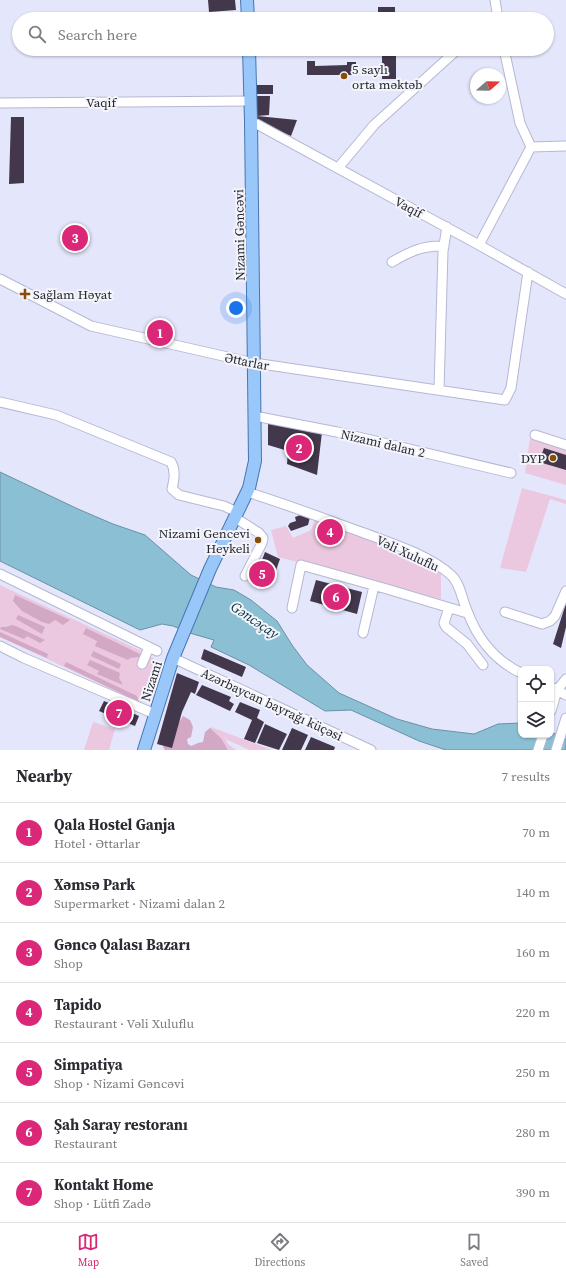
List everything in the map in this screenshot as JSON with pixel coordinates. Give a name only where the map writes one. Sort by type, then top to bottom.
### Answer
[{"type":"main road","points":[[248,0],[248,12]]},
{"type":"main road","name":"Nizami Gəncəvi","points":[[235,514],[247,492],[255,461],[249,56]]},
{"type":"main road","name":"Nizami","points":[[155,714],[173,658],[210,569],[235,514]]},
{"type":"main road","points":[[144,750],[155,714]]},
{"type":"street","points":[[495,0],[497,12]]},
{"type":"street","points":[[338,168],[374,125],[450,56]]},
{"type":"street","points":[[506,56],[520,123],[531,147]]},
{"type":"street","name":"Vaqif","points":[[0,102],[251,101]]},
{"type":"street","name":"Vaqif","points":[[251,121],[447,227],[566,294]]},
{"type":"street","points":[[531,147],[566,146]]},
{"type":"street","points":[[479,245],[531,147]]},
{"type":"street","points":[[439,390],[444,246],[447,227]]},
{"type":"street","points":[[392,262],[418,248],[444,246]]},
{"type":"street","name":"Əttarlar","points":[[0,279],[91,326],[254,364],[505,400],[511,388],[528,272]]},
{"type":"street","points":[[0,402],[56,415],[171,462],[173,466],[174,478],[172,489],[179,495],[224,506],[263,538],[262,543],[245,576]]},
{"type":"street","name":"Nizami dalan 2","points":[[254,416],[337,432],[511,473]]},
{"type":"street","points":[[535,435],[566,444]]},
{"type":"street","name":"Vəli Xuluflu","points":[[247,492],[282,503],[385,541],[436,563],[452,576],[462,595],[467,613],[480,638],[492,652],[518,671]]},
{"type":"street","points":[[292,608],[301,565],[467,613]]},
{"type":"street","points":[[0,574],[153,649],[142,664]]},
{"type":"street","points":[[363,633],[374,586]]},
{"type":"street","points":[[505,612],[542,624],[550,621],[555,616],[566,591]]},
{"type":"street","points":[[449,608],[444,623],[446,627],[467,644],[482,665]]},
{"type":"street","points":[[0,646],[24,658],[155,714]]},
{"type":"street","name":"Azərbaycan bayrağı küçəsi","points":[[173,658],[371,750]]},
{"type":"street","points":[[566,679],[554,688],[566,695]]},
{"type":"street","points":[[556,750],[566,718]]},
{"type":"street","points":[[538,750],[542,738]]},
{"type":"shaded area","points":[[530,438],[566,450],[566,485],[525,473]]},
{"type":"shaded area","points":[[522,488],[566,500],[566,504],[550,499],[526,572],[500,568]]},
{"type":"shaded area","points":[[315,518],[435,565],[441,573],[441,599],[278,557],[271,530],[286,526],[293,538],[311,530]]},
{"type":"shaded area","points":[[0,585],[148,654],[159,663],[146,698],[142,702],[139,702],[0,637]]},
{"type":"shaded area","points":[[15,595],[70,620],[63,625],[55,620],[49,624],[42,622],[22,611],[13,601]]},
{"type":"shaded area","points":[[18,615],[45,627],[42,634],[16,619]]},
{"type":"shaded area","points":[[12,625],[45,640],[40,643],[27,636],[24,639],[0,629],[1,627]]},
{"type":"shaded area","points":[[86,628],[140,654],[139,657],[130,658],[128,660],[95,646],[97,641],[83,634]]},
{"type":"shaded area","points":[[0,632],[48,654],[47,658],[0,637]]},
{"type":"shaded area","points":[[93,651],[121,664],[119,669],[91,656]]},
{"type":"shaded area","points":[[90,660],[120,673],[119,678],[123,685],[97,674],[99,671],[87,665]]},
{"type":"shaded area","points":[[66,662],[137,696],[139,702],[64,666]]},
{"type":"shaded area","points":[[183,716],[190,720],[193,727],[191,737],[187,739],[188,744],[191,746],[203,742],[205,732],[210,728],[221,738],[228,750],[165,750],[163,747]]},
{"type":"shaded area","points":[[93,722],[115,729],[109,750],[84,750]]},
{"type":"shaded area","points":[[211,727],[272,750],[250,750],[227,740],[224,736],[228,744],[236,750],[228,750],[221,738],[210,728]]},
{"type":"water","name":"Gəncəçay","points":[[0,472],[78,509],[113,524],[145,535],[191,575],[216,587],[234,590],[251,600],[277,621],[307,665],[339,693],[397,719],[432,729],[474,734],[498,724],[518,723],[518,738],[554,738],[554,733],[566,739],[566,750],[446,750],[419,741],[351,710],[325,711],[249,665],[211,647],[214,640],[173,626],[162,624],[140,630],[0,561]]},
{"type":"building","points":[[208,0],[235,0],[236,10],[209,12]]},
{"type":"building","points":[[378,7],[395,7],[395,12],[378,12]]},
{"type":"building","points":[[382,56],[396,56],[396,79],[382,79]]},
{"type":"building","points":[[307,61],[315,61],[315,66],[347,65],[347,62],[356,62],[356,75],[307,75]]},
{"type":"building","points":[[257,85],[273,85],[273,94],[257,94]]},
{"type":"building","points":[[257,96],[270,96],[269,115],[257,116]]},
{"type":"building","points":[[257,116],[297,120],[291,136],[256,121]]},
{"type":"building","points":[[11,117],[24,117],[24,183],[9,184]]},
{"type":"building","points":[[268,421],[322,432],[317,475],[287,464],[288,451],[268,445]]},
{"type":"building","name":"DYP","points":[[544,448],[566,455],[566,470],[539,462]]},
{"type":"building","points":[[306,513],[310,517],[308,525],[291,531],[288,526],[290,523],[296,521],[295,517]]},
{"type":"building","points":[[323,523],[343,529],[338,542],[318,534]]},
{"type":"building","points":[[265,552],[280,559],[275,573],[272,572],[268,582],[252,576],[255,566],[259,568]]},
{"type":"building","points":[[316,580],[362,592],[357,614],[310,601]]},
{"type":"building","points":[[566,603],[566,627],[561,648],[553,644]]},
{"type":"building","points":[[204,649],[246,667],[242,677],[201,659]]},
{"type":"building","points":[[177,673],[199,682],[195,694],[191,692],[182,712],[172,748],[157,744]]},
{"type":"building","points":[[202,685],[231,697],[229,701],[234,704],[230,711],[196,695]]},
{"type":"building","points":[[104,701],[139,716],[135,726],[99,711]]},
{"type":"building","points":[[240,702],[260,710],[257,718],[264,722],[255,743],[244,739],[252,720],[235,712]]},
{"type":"building","points":[[265,724],[287,734],[279,750],[257,743]]},
{"type":"building","points":[[292,728],[308,735],[301,750],[282,750]]},
{"type":"building","points":[[311,737],[335,747],[334,750],[305,750]]},
{"type":"place","name":"5 saylı orta məktəb","points":[[344,76]]},
{"type":"place","name":"Gəncə Qalası Bazarı","points":[[75,238]]},
{"type":"place","name":"Sağlam Həyat","points":[[25,294]]},
{"type":"place","name":"Qala Hostel Ganja","points":[[160,333]]},
{"type":"place","name":"Xəmsə Park","points":[[299,448]]},
{"type":"place","name":"DYP","points":[[553,458]]},
{"type":"place","name":"Tapido","points":[[330,532]]},
{"type":"place","name":"Nizami Gencevi Heykeli","points":[[258,540]]},
{"type":"place","name":"Simpatiya","points":[[262,574]]},
{"type":"place","name":"Şah Saray restoranı","points":[[336,597]]},
{"type":"place","name":"Kontakt Home","points":[[119,713]]}]
